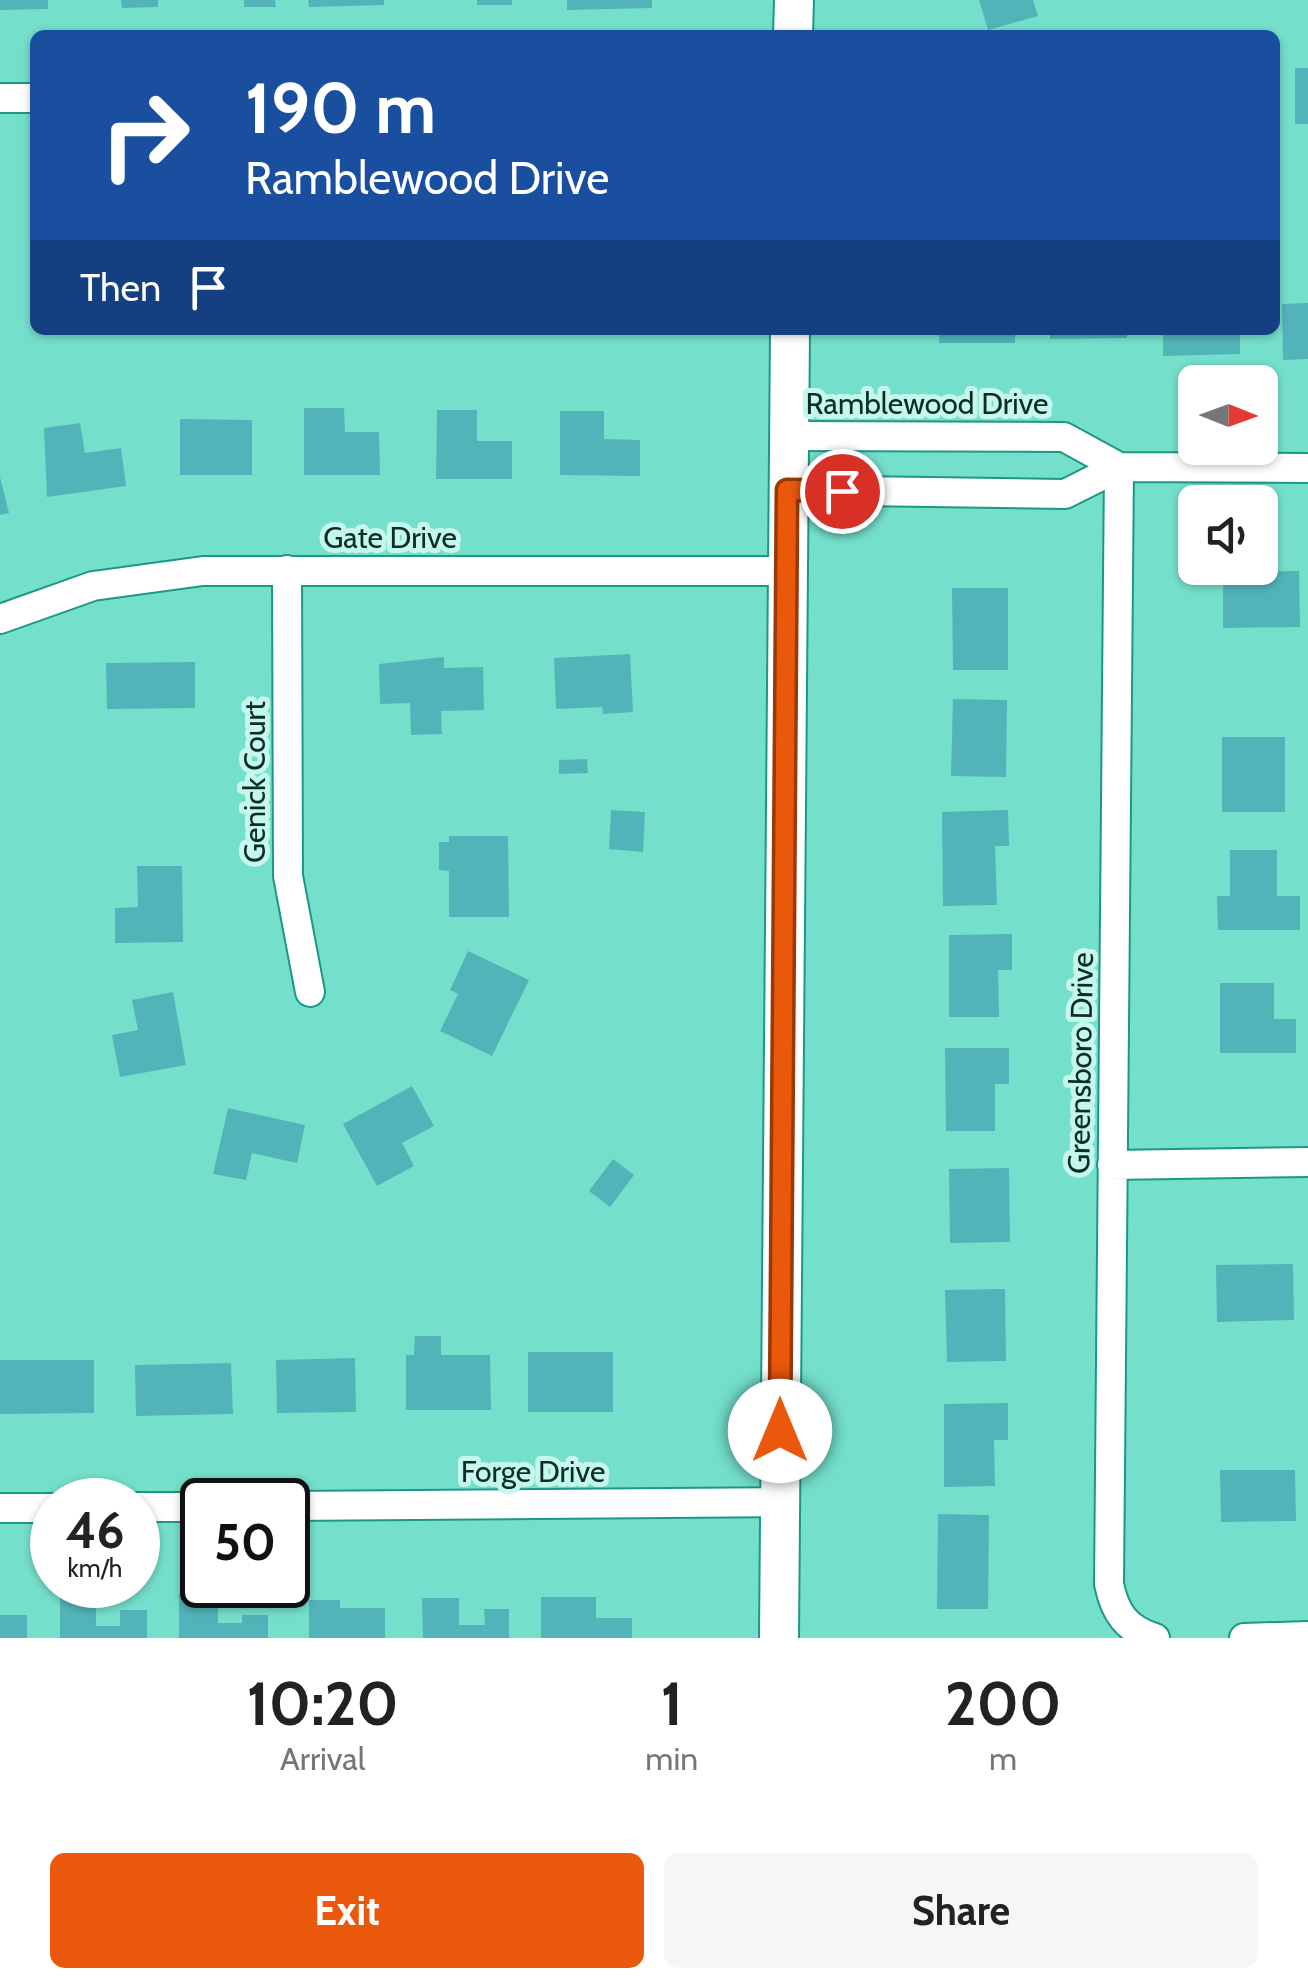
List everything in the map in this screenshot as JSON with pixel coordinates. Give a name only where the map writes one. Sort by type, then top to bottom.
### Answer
[{"type":"main road","points":[[793,30],[794,0]]},
{"type":"main road","points":[[779,1638],[790,335]]},
{"type":"street","points":[[0,98],[30,98]]},
{"type":"street","name":"Ramblewood Drive","points":[[788,436],[1064,437],[1119,466],[1308,468]]},
{"type":"street","name":"Ramblewood Drive","points":[[787,490],[1065,494],[1119,466]]},
{"type":"street","name":"Greensboro Drive","points":[[1119,466],[1108,1584],[1122,1620],[1155,1638]]},
{"type":"street","name":"Gate Drive","points":[[0,619],[58,596],[146,576],[287,570],[786,571]]},
{"type":"street","name":"Genick Court","points":[[287,570],[288,876],[310,992]]},
{"type":"street","points":[[1112,1165],[1308,1162]]},
{"type":"street","name":"Forge Drive","points":[[310,1506],[780,1502]]},
{"type":"street","points":[[0,1508],[30,1508]]},
{"type":"street","points":[[1244,1638],[1308,1636]]},
{"type":"building","points":[[0,0],[48,0],[48,9],[0,10]]},
{"type":"building","points":[[121,0],[158,0],[158,7],[122,8]]},
{"type":"building","points":[[244,0],[275,0],[276,7],[244,7]]},
{"type":"building","points":[[308,0],[384,0],[384,5],[309,7]]},
{"type":"building","points":[[477,0],[512,0],[512,5],[477,5]]},
{"type":"building","points":[[567,0],[652,0],[652,8],[567,10]]},
{"type":"building","points":[[979,0],[1033,0],[1038,16],[988,30]]},
{"type":"building","points":[[1295,68],[1308,68],[1308,124],[1295,124]]},
{"type":"building","points":[[1308,303],[1308,359],[1283,360],[1282,304]]},
{"type":"building","points":[[939,335],[1015,335],[1015,343],[939,343]]},
{"type":"building","points":[[1050,335],[1127,335],[1127,338],[1050,339]]},
{"type":"building","points":[[1163,335],[1240,335],[1240,354],[1163,356]]},
{"type":"building","points":[[304,408],[344,408],[345,432],[379,432],[380,475],[304,475]]},
{"type":"building","points":[[437,410],[477,410],[477,441],[512,441],[512,479],[436,479]]},
{"type":"building","points":[[560,411],[604,411],[604,439],[640,440],[640,476],[560,475]]},
{"type":"building","points":[[180,419],[252,420],[252,475],[180,475]]},
{"type":"building","points":[[80,423],[85,453],[121,448],[126,486],[47,497],[44,428]]},
{"type":"building","points":[[0,477],[9,513],[0,515]]},
{"type":"building","points":[[1278,571],[1299,571],[1300,627],[1223,628],[1223,585],[1278,585]]},
{"type":"building","points":[[952,588],[1008,588],[1008,670],[953,670]]},
{"type":"building","points":[[630,654],[633,712],[603,714],[602,707],[556,709],[554,658]]},
{"type":"building","points":[[444,657],[444,668],[483,667],[484,710],[441,711],[442,734],[411,735],[410,703],[380,704],[379,664]]},
{"type":"building","points":[[195,662],[195,708],[107,709],[106,663]]},
{"type":"building","points":[[953,699],[1007,700],[1006,777],[951,776]]},
{"type":"building","points":[[1222,737],[1285,737],[1285,812],[1222,812]]},
{"type":"building","points":[[587,759],[588,773],[559,774],[559,760]]},
{"type":"building","points":[[611,810],[645,812],[643,852],[609,849]]},
{"type":"building","points":[[1008,810],[1009,846],[995,846],[997,905],[943,906],[942,812]]},
{"type":"building","points":[[449,836],[508,836],[509,917],[449,917],[449,871],[439,870],[439,842],[449,842]]},
{"type":"building","points":[[1230,850],[1277,850],[1277,896],[1300,896],[1300,930],[1218,930],[1217,896],[1230,896]]},
{"type":"building","points":[[137,866],[182,866],[183,942],[115,943],[115,908],[138,907]]},
{"type":"building","points":[[1012,934],[1012,970],[998,970],[999,1017],[949,1017],[949,935]]},
{"type":"building","points":[[468,951],[529,980],[492,1056],[440,1031],[458,994],[450,990]]},
{"type":"building","points":[[1220,983],[1274,983],[1274,1019],[1296,1019],[1296,1053],[1220,1053]]},
{"type":"building","points":[[173,992],[186,1065],[120,1077],[112,1035],[138,1030],[132,1000]]},
{"type":"building","points":[[945,1048],[1009,1048],[1009,1084],[995,1084],[995,1131],[946,1131]]},
{"type":"building","points":[[412,1086],[434,1126],[402,1143],[414,1166],[377,1186],[343,1124]]},
{"type":"building","points":[[228,1108],[305,1125],[297,1163],[252,1153],[246,1180],[213,1174]]},
{"type":"building","points":[[613,1159],[634,1175],[610,1207],[589,1191]]},
{"type":"building","points":[[1009,1168],[1010,1242],[950,1243],[949,1169]]},
{"type":"building","points":[[1293,1264],[1294,1320],[1217,1322],[1216,1265]]},
{"type":"building","points":[[1005,1289],[1006,1361],[947,1362],[945,1290]]},
{"type":"building","points":[[415,1336],[441,1336],[441,1355],[490,1355],[491,1410],[406,1410],[406,1355],[414,1355]]},
{"type":"building","points":[[528,1352],[613,1352],[613,1412],[528,1412]]},
{"type":"building","points":[[355,1358],[356,1412],[277,1413],[276,1360]]},
{"type":"building","points":[[0,1360],[94,1360],[94,1413],[0,1414]]},
{"type":"building","points":[[231,1363],[233,1414],[136,1416],[135,1365]]},
{"type":"building","points":[[1008,1403],[1008,1440],[994,1440],[995,1486],[944,1487],[944,1404]]},
{"type":"building","points":[[1220,1470],[1295,1470],[1296,1521],[1221,1522]]},
{"type":"building","points":[[938,1514],[989,1515],[988,1609],[937,1609]]},
{"type":"building","points":[[179,1594],[180,1608],[218,1608],[218,1623],[242,1623],[242,1615],[268,1615],[268,1638],[179,1638]]},
{"type":"building","points":[[541,1597],[596,1597],[596,1618],[632,1618],[632,1638],[541,1638]]},
{"type":"building","points":[[422,1598],[459,1598],[459,1625],[485,1625],[484,1609],[509,1609],[509,1638],[423,1638]]},
{"type":"building","points":[[310,1600],[340,1600],[340,1608],[385,1608],[385,1638],[309,1638]]},
{"type":"building","points":[[60,1608],[96,1608],[96,1626],[120,1626],[120,1610],[147,1610],[147,1638],[60,1638]]},
{"type":"building","points":[[0,1615],[27,1615],[27,1638],[0,1638]]},
{"type":"route","points":[[780,1431],[787,490],[842,491]]}]
